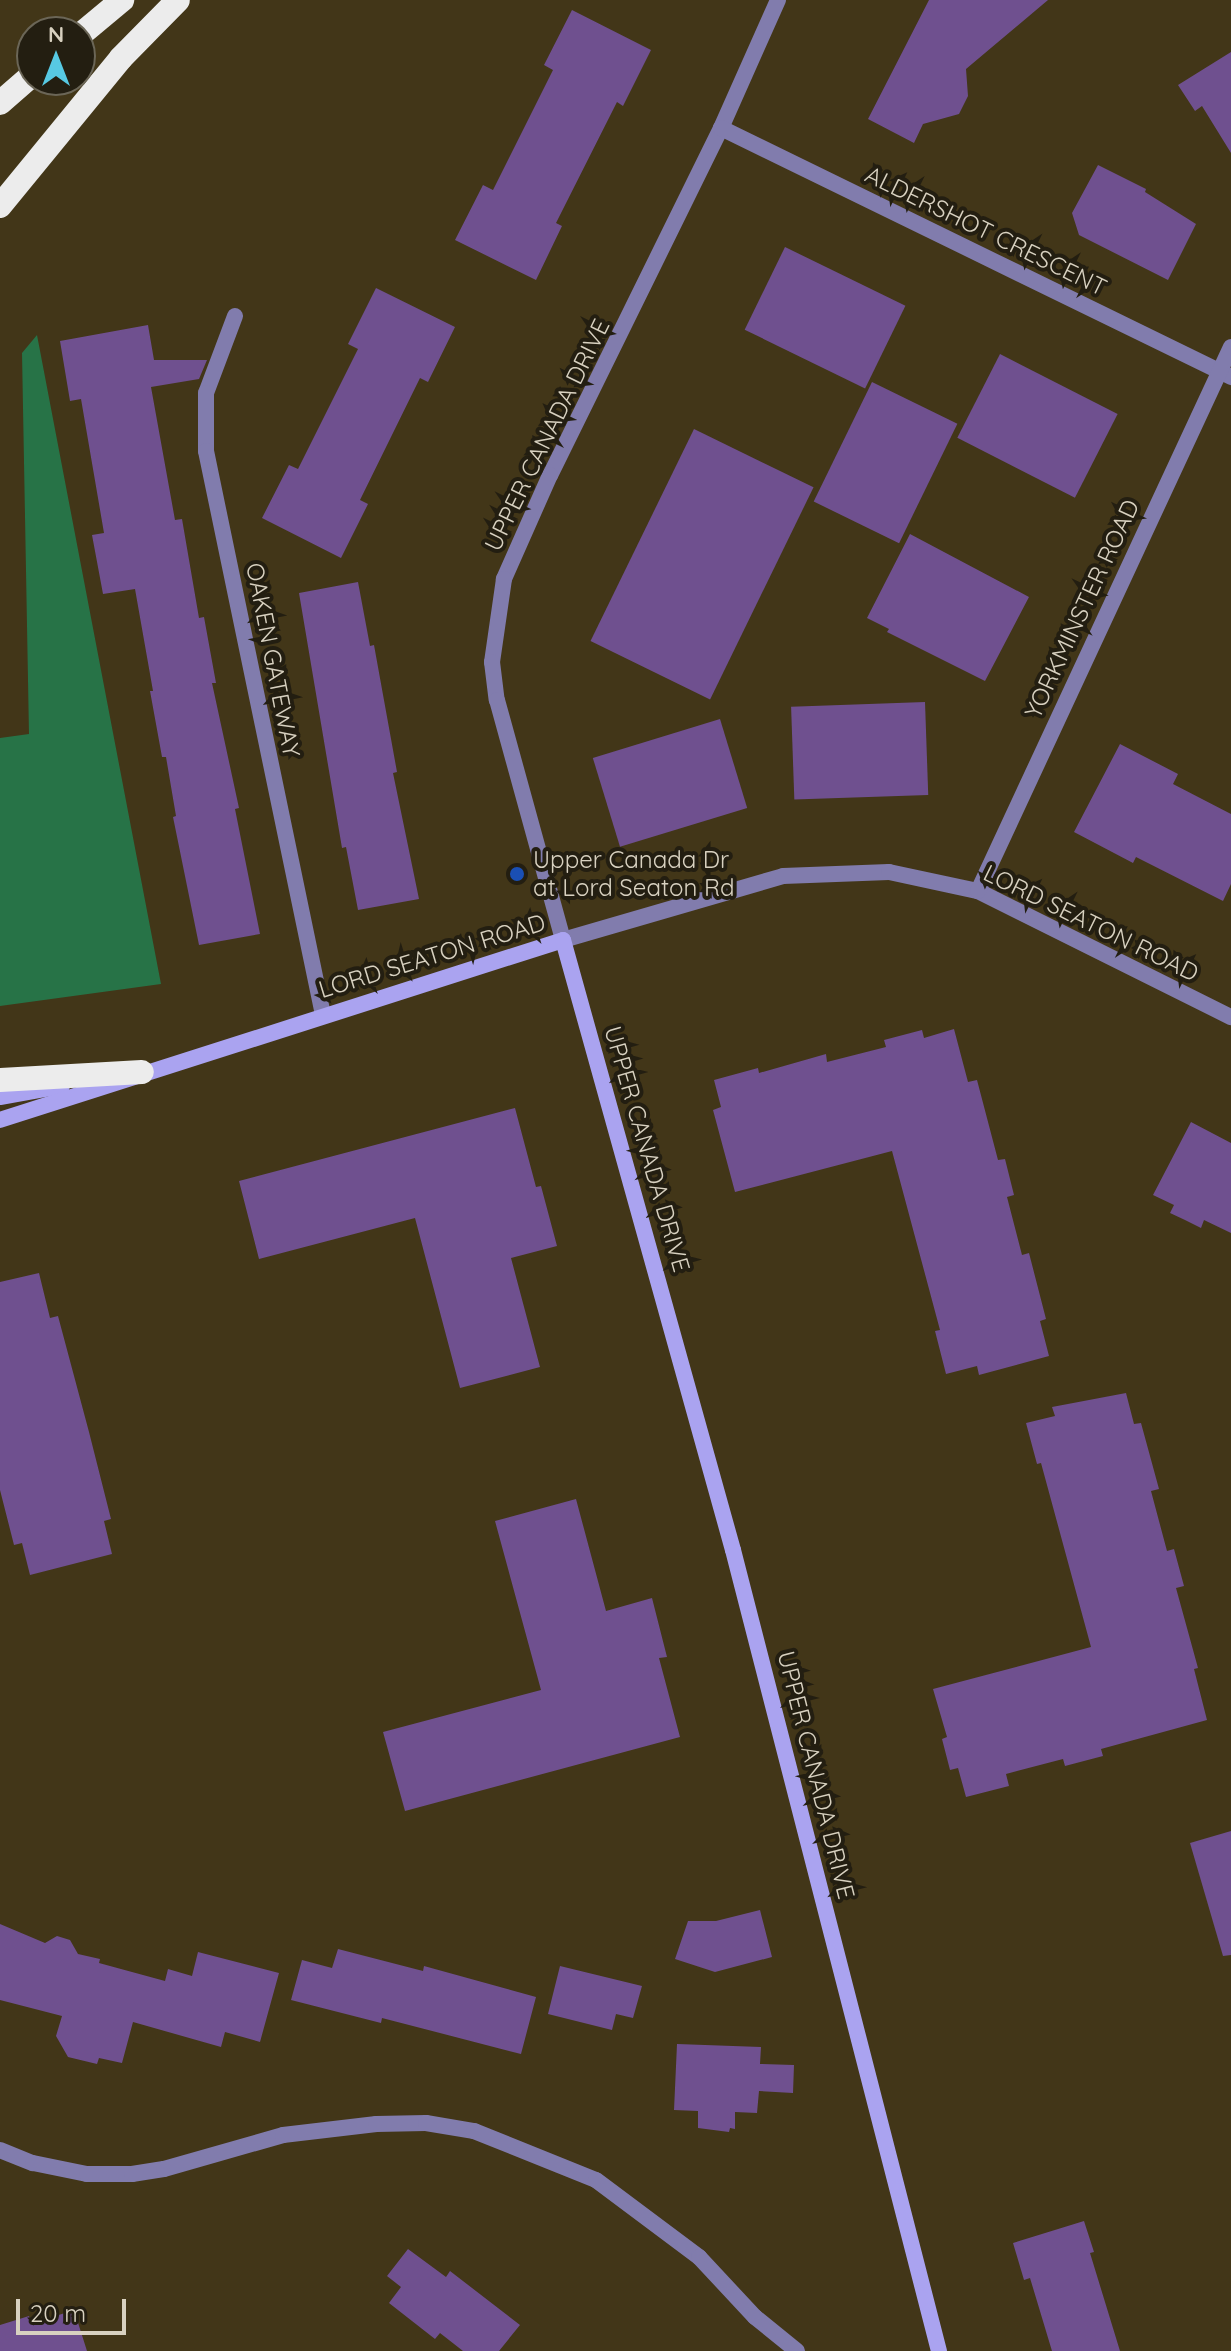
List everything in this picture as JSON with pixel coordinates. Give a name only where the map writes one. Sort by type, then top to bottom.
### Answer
[{"type":"highway","points":[[96,22],[122,0]]},
{"type":"highway","points":[[0,206],[121,58],[178,0]]},
{"type":"highway","points":[[0,103],[16,89]]},
{"type":"highway","points":[[0,1080],[142,1072]]},
{"type":"street","name":"UPPER CANADA DRIVE","points":[[778,0],[721,128],[550,475],[504,579],[492,662],[497,700],[722,1507],[939,2351]]},
{"type":"street","name":"ALDERSHOT CRESCENT","points":[[721,128],[1225,374]]},
{"type":"street","name":"OAKEN GATEWAY","points":[[235,316],[206,393],[206,451],[323,1015]]},
{"type":"street","name":"YORKMINSTER ROAD","points":[[978,891],[1225,374],[1231,347]]},
{"type":"street","name":"LORD SEATON ROAD","points":[[0,1120],[142,1072],[563,940],[783,876],[889,872],[978,891],[1231,1017]]},
{"type":"street","name":"LORD SEATON ROAD","points":[[0,1097],[142,1072]]},
{"type":"street","points":[[0,2150],[33,2163],[87,2174],[132,2174],[164,2169],[283,2135],[376,2124],[426,2123],[474,2131],[596,2180],[699,2257],[755,2317],[797,2351]]},
{"type":"green space","points":[[37,335],[161,984],[0,1006],[0,738],[29,734],[22,353]]},
{"type":"building","points":[[929,0],[1048,0],[966,69],[968,96],[959,114],[923,124],[914,143],[868,119]]},
{"type":"building","points":[[572,10],[651,50],[623,106],[617,102],[556,223],[562,226],[536,280],[455,240],[483,185],[493,190],[553,70],[544,65]]},
{"type":"building","points":[[1231,52],[1231,153],[1202,106],[1195,111],[1178,85]]},
{"type":"building","points":[[1098,165],[1146,189],[1145,192],[1196,224],[1168,280],[1079,235],[1072,213]]},
{"type":"building","points":[[785,247],[905,306],[865,388],[745,330]]},
{"type":"building","points":[[376,288],[455,327],[428,382],[420,378],[360,500],[368,504],[341,558],[262,518],[289,465],[298,469],[358,349],[348,344]]},
{"type":"building","points":[[148,325],[154,360],[207,360],[199,379],[151,387],[175,520],[182,519],[199,618],[204,617],[216,683],[212,683],[239,808],[235,809],[260,934],[199,945],[173,817],[176,816],[166,757],[162,757],[150,691],[153,691],[135,589],[103,594],[92,535],[104,533],[81,399],[70,401],[60,341]]},
{"type":"building","points":[[1000,354],[1118,414],[1075,498],[957,438]]},
{"type":"building","points":[[872,382],[957,424],[899,543],[814,502]]},
{"type":"building","points":[[694,429],[814,487],[710,699],[591,641]]},
{"type":"building","points":[[910,534],[1029,597],[985,681],[887,632],[889,629],[867,618]]},
{"type":"building","points":[[358,582],[370,646],[374,645],[397,772],[393,773],[419,899],[358,910],[346,847],[342,848],[299,593]]},
{"type":"building","points":[[925,702],[928,795],[794,800],[791,707]]},
{"type":"building","points":[[720,719],[747,808],[620,847],[593,758]]},
{"type":"building","points":[[1120,744],[1178,774],[1173,784],[1231,814],[1231,884],[1223,901],[1136,857],[1133,863],[1074,832]]},
{"type":"building","points":[[954,1029],[968,1082],[977,1080],[998,1160],[1005,1159],[1014,1195],[1007,1197],[1022,1255],[1029,1253],[1046,1319],[1040,1321],[1049,1356],[979,1375],[977,1366],[946,1374],[935,1331],[940,1330],[892,1151],[735,1192],[713,1110],[721,1107],[714,1080],[758,1068],[759,1073],[826,1054],[827,1062],[886,1047],[884,1040],[922,1030],[924,1038]]},
{"type":"building","points":[[515,1108],[536,1187],[541,1186],[557,1246],[511,1258],[540,1367],[460,1388],[415,1218],[259,1259],[239,1181]]},
{"type":"building","points":[[1191,1122],[1231,1143],[1231,1233],[1204,1220],[1201,1228],[1170,1213],[1174,1205],[1153,1195]]},
{"type":"building","points":[[39,1273],[50,1318],[58,1316],[89,1432],[111,1519],[104,1521],[112,1554],[30,1575],[22,1543],[14,1545],[0,1490],[0,1282]]},
{"type":"building","points":[[1126,1393],[1134,1424],[1141,1423],[1159,1489],[1151,1491],[1167,1551],[1174,1549],[1184,1586],[1176,1588],[1198,1668],[1194,1669],[1207,1720],[1101,1749],[1103,1756],[1065,1766],[1063,1759],[1006,1774],[1009,1786],[966,1797],[958,1768],[950,1770],[942,1739],[947,1737],[933,1689],[1091,1647],[1041,1463],[1037,1464],[1026,1423],[1055,1416],[1052,1407]]},
{"type":"building","points":[[576,1499],[606,1611],[652,1598],[667,1657],[659,1658],[680,1737],[405,1811],[383,1732],[541,1690],[495,1521]]},
{"type":"building","points":[[1231,1831],[1231,1955],[1223,1956],[1190,1843]]},
{"type":"building","points":[[760,1910],[772,1957],[715,1972],[675,1959],[688,1921],[716,1921]]},
{"type":"building","points":[[0,1924],[45,1943],[57,1936],[70,1940],[78,1954],[165,1981],[168,1969],[192,1976],[198,1952],[279,1973],[260,2042],[225,2032],[221,2047],[133,2022],[122,2063],[99,2058],[97,2064],[68,2057],[56,2036],[62,2016],[0,2000]]},
{"type":"building","points":[[338,1949],[423,1971],[424,1966],[536,1997],[521,2054],[382,2018],[381,2023],[291,2000],[302,1960],[332,1968]]},
{"type":"building","points":[[560,1966],[642,1986],[633,2018],[616,2014],[612,2030],[548,2014]]},
{"type":"building","points":[[677,2044],[761,2047],[760,2064],[794,2065],[793,2093],[759,2091],[757,2113],[735,2112],[735,2129],[730,2128],[729,2132],[698,2128],[698,2111],[674,2110]]},
{"type":"building","points":[[1084,2221],[1094,2252],[1090,2253],[1120,2351],[1052,2351],[1030,2278],[1024,2280],[1013,2243]]},
{"type":"building","points":[[408,2249],[446,2277],[450,2271],[520,2325],[499,2351],[463,2351],[440,2333],[435,2339],[389,2303],[401,2287],[387,2276]]},
{"type":"building","points":[[74,2310],[87,2351],[0,2351],[0,2325],[29,2316],[31,2324]]},
{"type":"place","name":"Upper Canada Dr at Lord Seaton Rd","points":[[517,874]]}]
